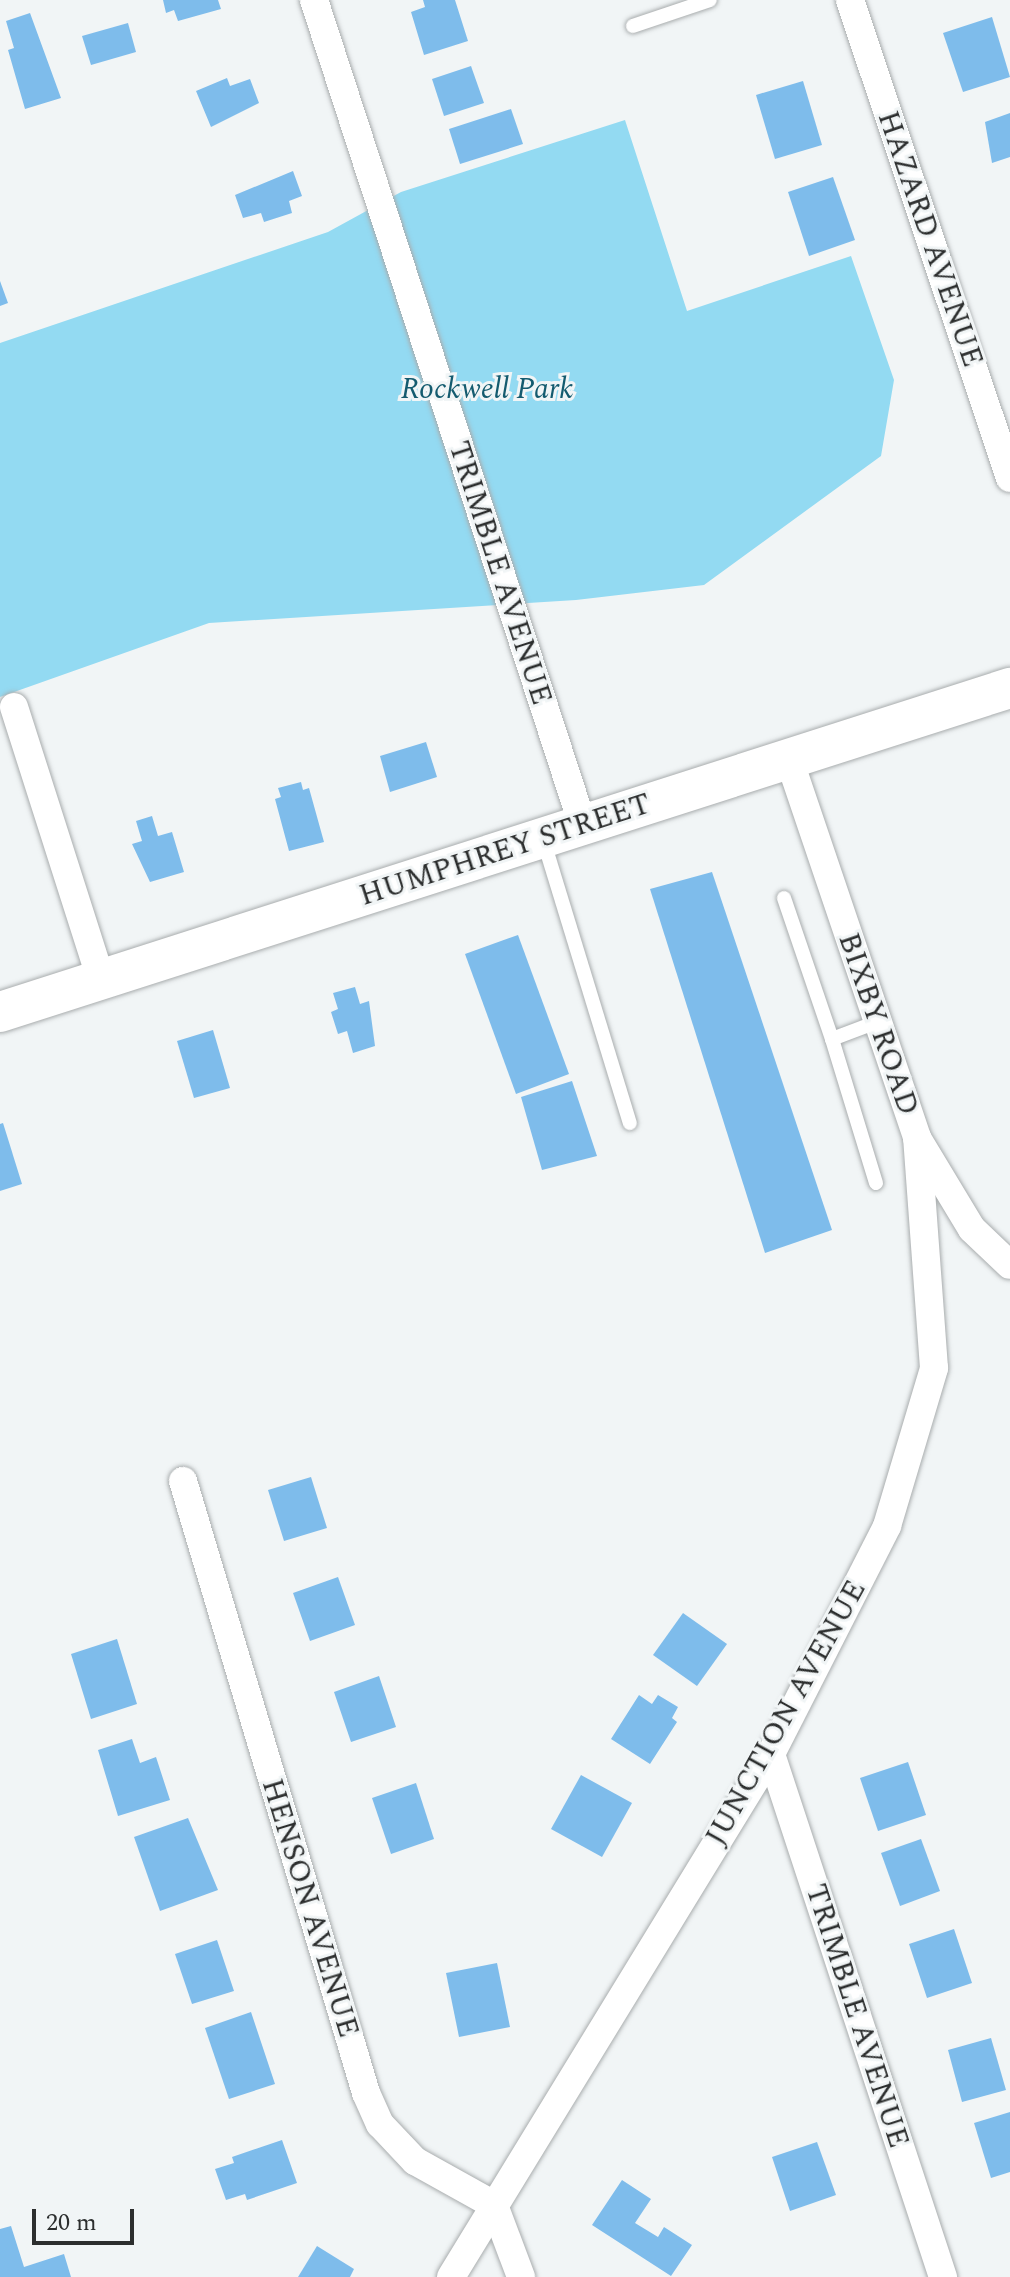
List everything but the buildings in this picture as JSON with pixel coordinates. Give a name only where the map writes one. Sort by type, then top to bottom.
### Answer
[{"type":"street","name":"TRIMBLE AVENUE","points":[[314,0],[583,826]]},
{"type":"street","name":"HAZARD AVENUE","points":[[850,0],[1010,478]]},
{"type":"street","name":"HUMPHREY STREET","points":[[0,1012],[1010,688]]},
{"type":"street","points":[[14,707],[101,979]]},
{"type":"street","name":"BIXBY ROAD","points":[[789,759],[917,1138],[952,1202],[1010,1265]]},
{"type":"street","name":"JUNCTION AVENUE","points":[[451,2277],[771,1754],[887,1526],[934,1368],[917,1138]]},
{"type":"street","name":"HENSON AVENUE","points":[[183,1481],[366,2093],[380,2124],[415,2161],[494,2205]]},
{"type":"street","name":"TRIMBLE AVENUE","points":[[771,1754],[943,2277]]},
{"type":"street","points":[[494,2205],[521,2277]]},
{"type":"lane","points":[[633,26],[710,0]]},
{"type":"lane","points":[[543,838],[630,1123]]},
{"type":"lane","points":[[784,898],[876,1183]]},
{"type":"lane","points":[[832,1039],[877,1022]]},
{"type":"green space","name":"Rockwell Park","points":[[625,120],[687,311],[851,256],[894,380],[881,456],[704,585],[576,600],[209,623],[0,697],[0,343],[328,232],[401,192]]}]
